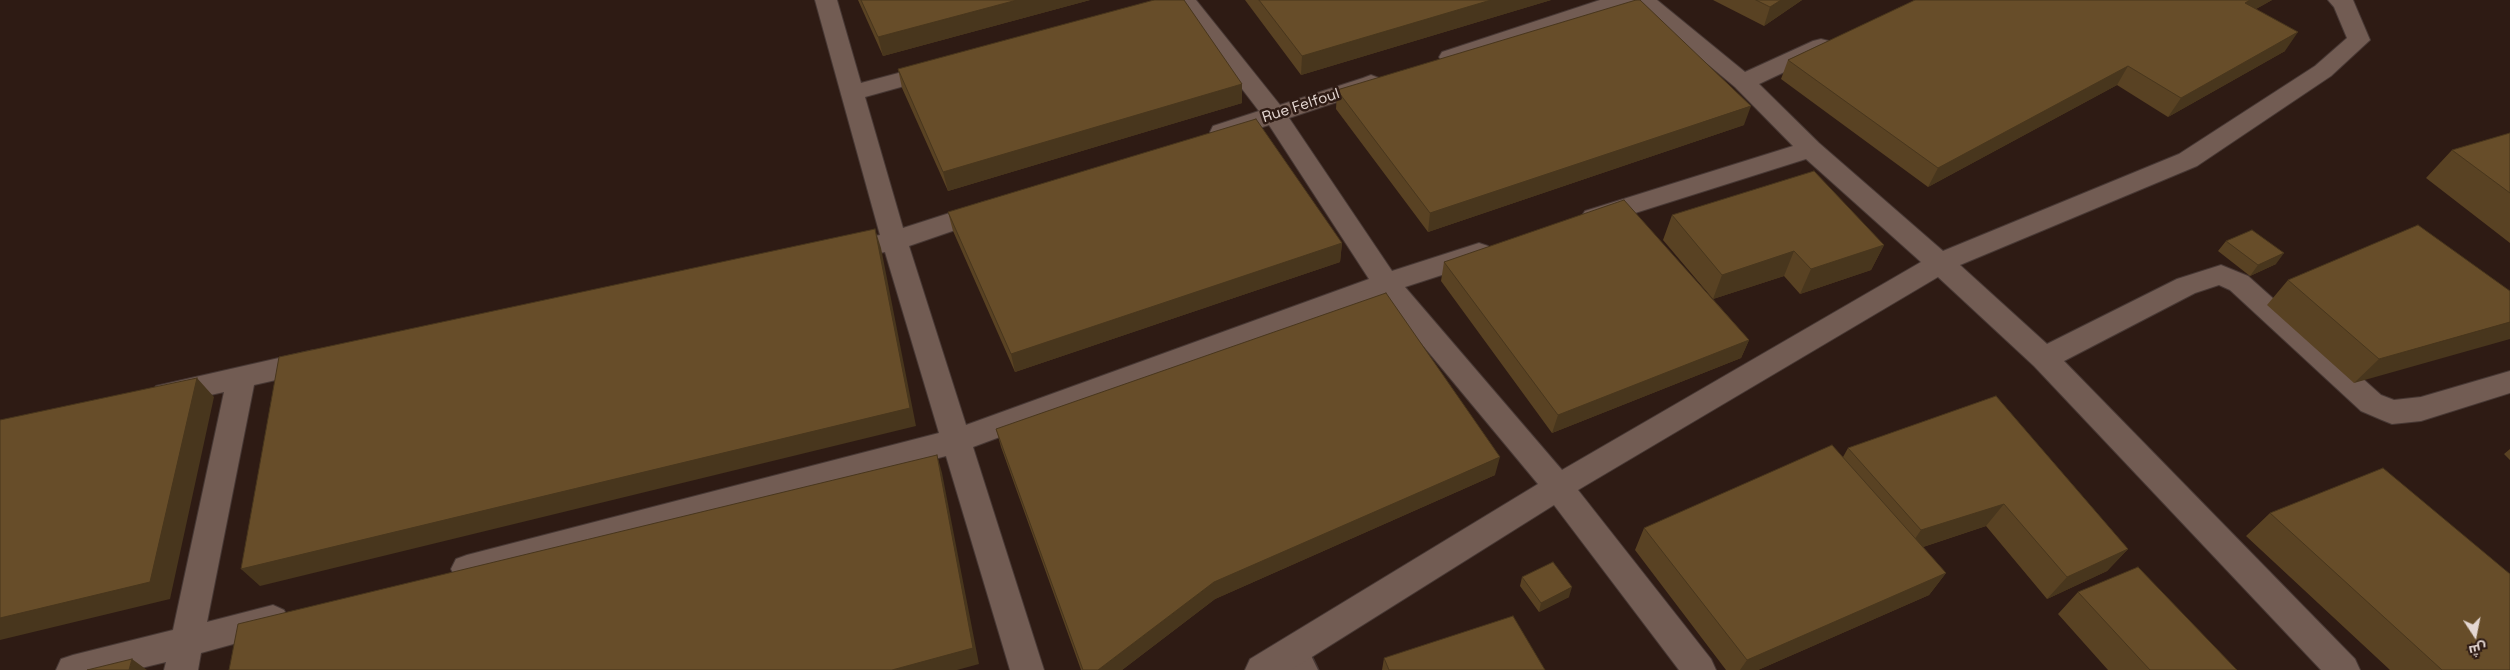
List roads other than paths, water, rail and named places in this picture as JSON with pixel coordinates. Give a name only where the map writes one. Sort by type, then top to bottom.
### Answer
[{"type":"street","points":[[826,0],[895,241],[1027,670]]},
{"type":"street","points":[[1425,65],[1622,0]]},
{"type":"street","points":[[1644,0],[1743,82],[1810,148],[2044,358],[2343,670]]},
{"type":"street","points":[[1262,670],[1297,660],[1558,487],[1940,263],[2188,160],[2307,82],[2359,40],[2344,3],[2339,0]]},
{"type":"street","points":[[1176,2],[1275,115],[1386,283],[1558,487],[1699,670]]},
{"type":"street","points":[[1743,82],[1839,37]]},
{"type":"street","points":[[853,93],[956,64]]},
{"type":"street","name":"Rue Felfoul","points":[[1201,140],[1388,78]]},
{"type":"street","points":[[1574,223],[1810,148]]},
{"type":"street","points":[[817,257],[895,241],[1006,204]]},
{"type":"street","points":[[437,577],[956,441],[1386,283],[1499,247]]},
{"type":"street","points":[[2044,358],[2186,286],[2221,275],[2239,283],[2371,403],[2392,412],[2420,409],[2510,382]]},
{"type":"street","points":[[145,398],[339,356]]},
{"type":"street","points":[[184,656],[242,376]]},
{"type":"street","points":[[73,670],[184,656],[302,613]]}]
